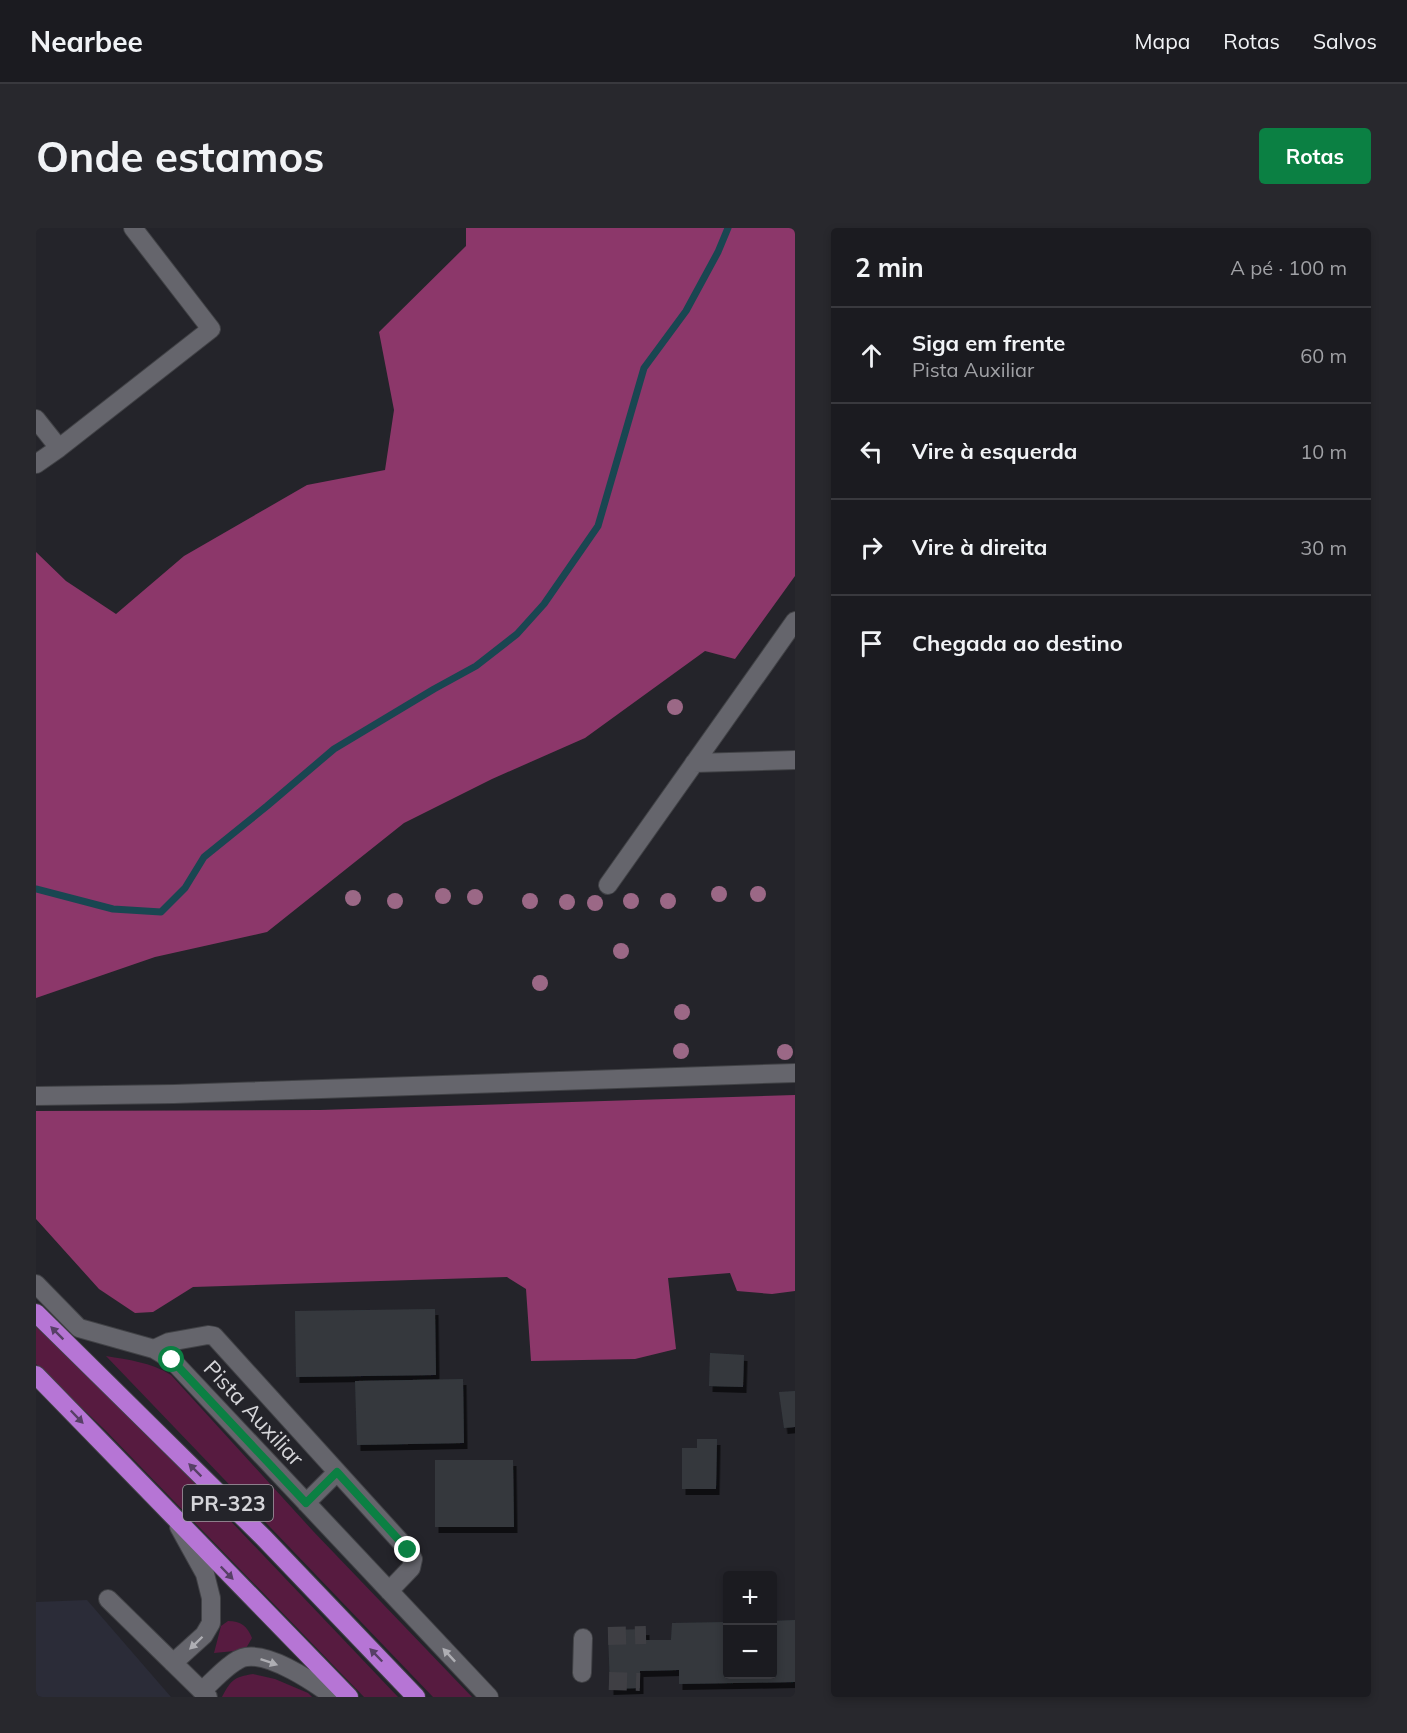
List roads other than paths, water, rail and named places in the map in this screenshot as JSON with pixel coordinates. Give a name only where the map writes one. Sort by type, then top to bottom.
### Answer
[{"type":"highway","name":"PR-323","points":[[36,1313],[264,1538],[416,1697]]},
{"type":"highway","name":"PR-323","points":[[36,1376],[349,1697]]},
{"type":"street","points":[[36,464],[211,329],[133,228]]},
{"type":"street","points":[[36,419],[58,448]]},
{"type":"street","points":[[608,885],[795,621]]},
{"type":"street","points":[[694,763],[795,760]]},
{"type":"street","points":[[36,1096],[174,1094],[795,1073]]},
{"type":"street","points":[[36,1284],[79,1328],[154,1349],[169,1342],[207,1335],[214,1336],[408,1550],[413,1559],[411,1568],[389,1591]]},
{"type":"street","name":"Pista Auxiliar","points":[[154,1349],[172,1360],[489,1697]]},
{"type":"street","points":[[306,1503],[337,1472]]},
{"type":"street","points":[[171,1515],[205,1574],[211,1598],[211,1623],[204,1635],[173,1663]]},
{"type":"street","points":[[108,1599],[205,1694],[234,1663],[246,1657],[265,1659],[292,1670],[312,1680],[334,1697]]},
{"type":"street","points":[[582,1673],[583,1638]]},
{"type":"waterway","points":[[36,889],[113,909],[161,912],[185,888],[204,857],[334,749],[476,666],[517,634],[544,604],[598,526],[644,368],[686,311],[718,252],[728,228]]},
{"type":"tunnel","points":[[608,1636],[646,1635]]},
{"type":"tunnel","points":[[609,1681],[640,1682]]}]
